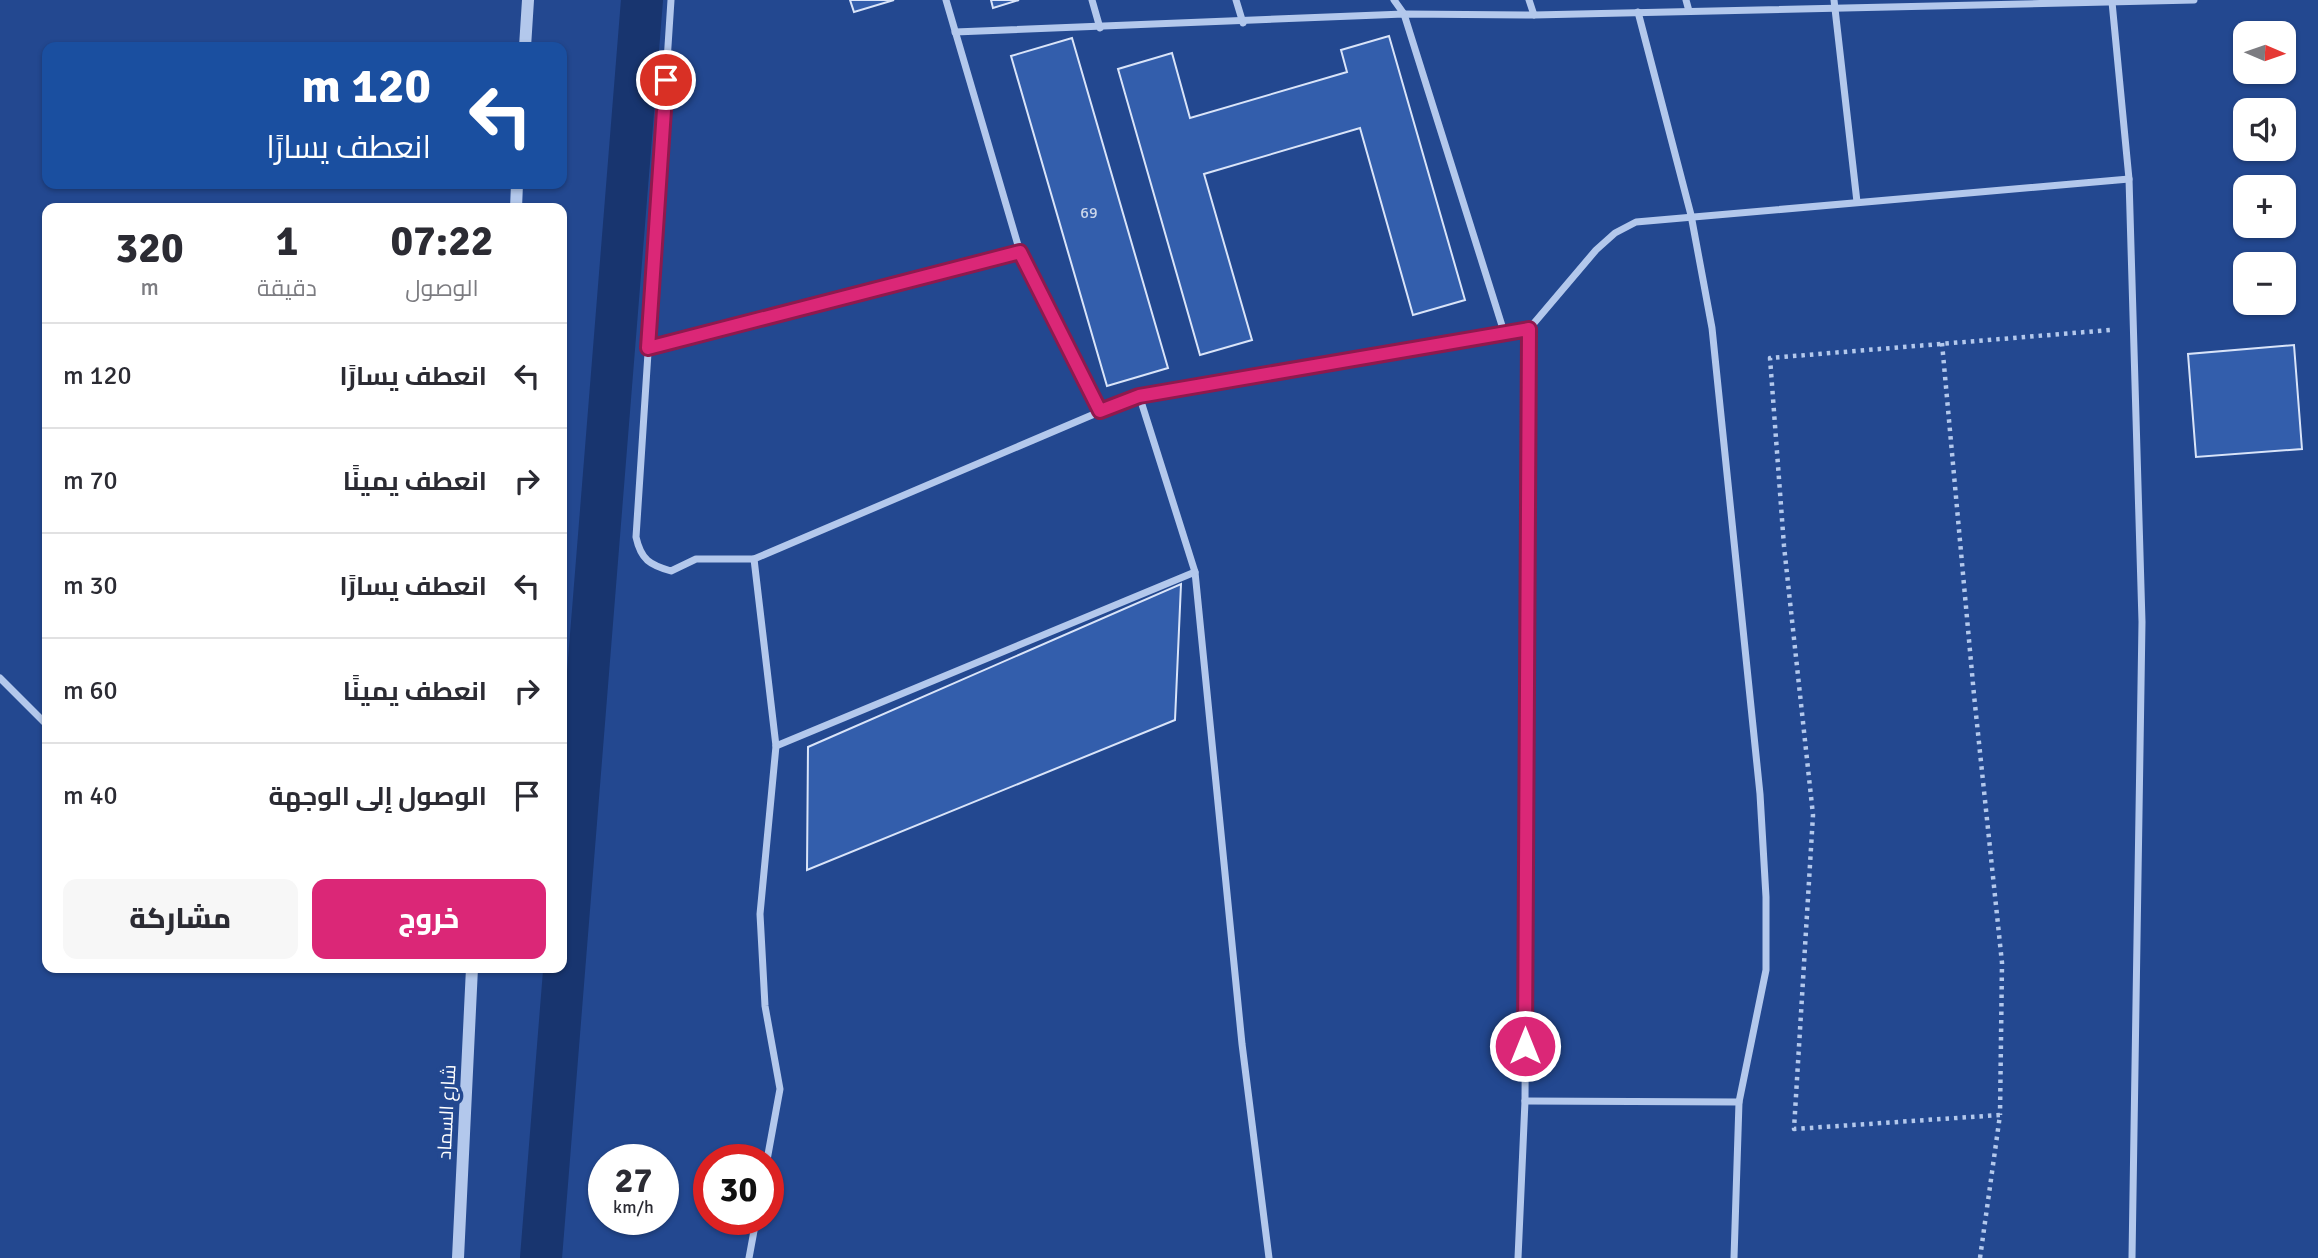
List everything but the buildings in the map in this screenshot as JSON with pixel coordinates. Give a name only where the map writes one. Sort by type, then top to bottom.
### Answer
[{"type":"street","points":[[525,42],[528,0]]},
{"type":"street","points":[[671,0],[636,537],[639,550],[651,565],[671,571],[696,559],[754,559],[1139,396],[1529,329]]},
{"type":"street","points":[[946,0],[1020,252],[1100,411]]},
{"type":"street","points":[[1092,0],[1100,28]]},
{"type":"street","points":[[1236,0],[1242,23]]},
{"type":"street","points":[[1394,0],[1404,14],[1504,332]]},
{"type":"street","points":[[1529,0],[1534,15]]},
{"type":"street","points":[[1686,0],[1689,10]]},
{"type":"street","points":[[955,32],[1242,23],[1404,14],[1534,15],[1835,4],[2194,0]]},
{"type":"street","points":[[2112,2],[2129,179],[2136,328],[2142,622],[2132,1258]]},
{"type":"street","points":[[1835,4],[1857,202]]},
{"type":"street","points":[[1638,12],[1691,215],[1712,328],[1760,794],[1766,897],[1766,970],[1740,1102],[1734,1258]]},
{"type":"street","points":[[1518,1258],[1525,1101],[1529,329],[1596,250],[1615,233],[1636,222],[1691,215],[2129,179]]},
{"type":"street","points":[[648,348],[1020,252]]},
{"type":"street","points":[[1139,396],[1195,572],[1242,1044],[1269,1258]]},
{"type":"street","points":[[754,559],[776,746],[760,914],[765,1006],[780,1088],[770,1144]]},
{"type":"street","points":[[776,746],[1195,572]]},
{"type":"street","points":[[0,678],[42,719]]},
{"type":"street","name":"شارع السماد","points":[[458,1258],[472,973]]},
{"type":"street","points":[[1525,1101],[1740,1102]]},
{"type":"street","points":[[749,1258],[753,1235]]},
{"type":"path","points":[[2000,1115],[1794,1129],[1812,815],[1784,546],[1770,358],[2136,328]]},
{"type":"path","points":[[1942,343],[1973,695],[2002,963],[2000,1115],[1980,1258]]},
{"type":"waterway","points":[[567,934],[642,0]]},
{"type":"waterway","points":[[541,1258],[564,973]]},
{"type":"route","points":[[666,80],[648,348],[1020,252],[1100,411],[1139,396],[1529,329],[1525,1046]]}]
